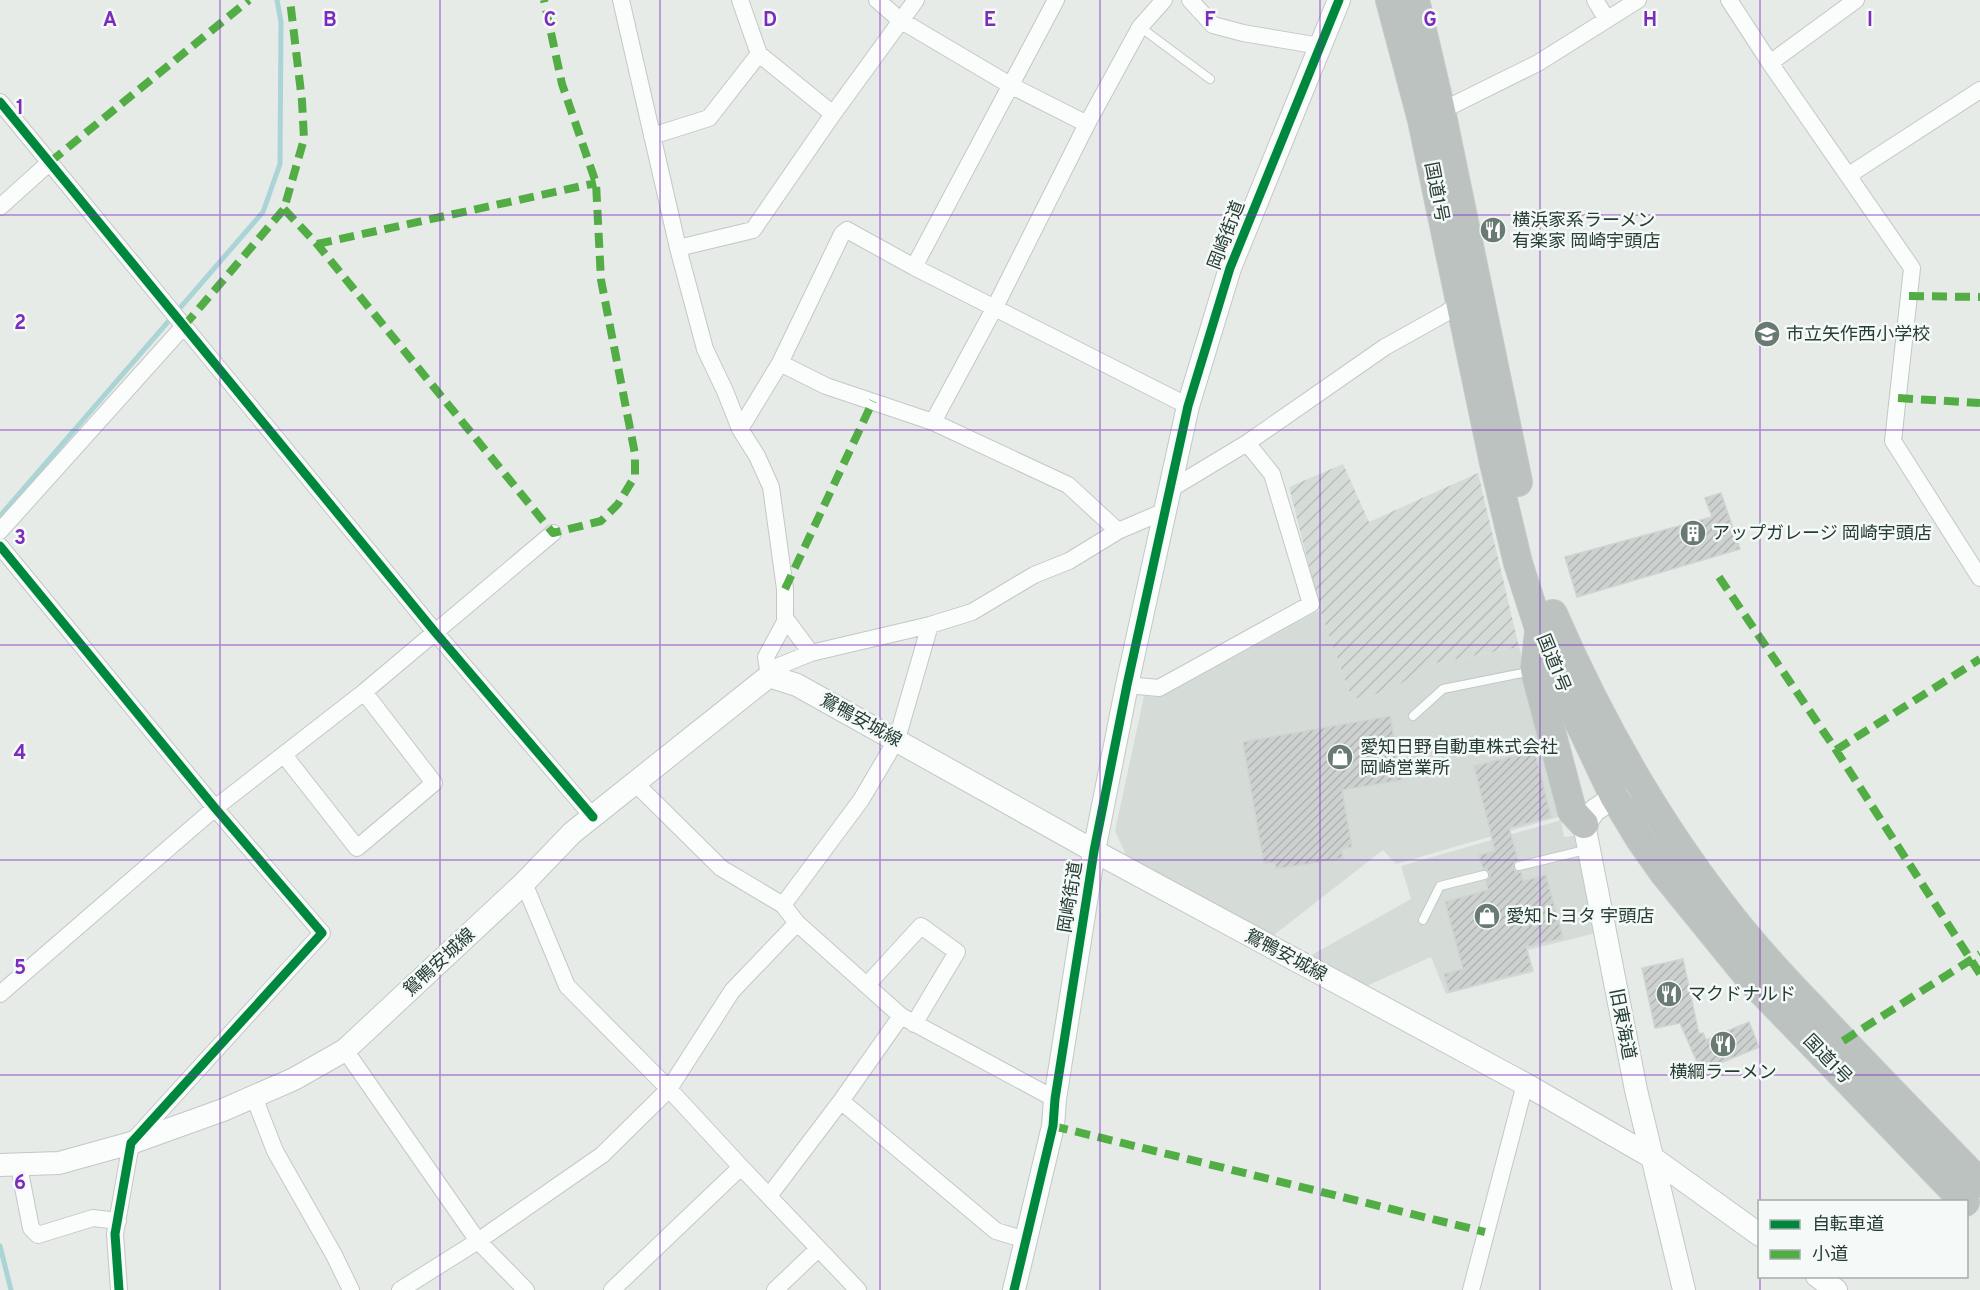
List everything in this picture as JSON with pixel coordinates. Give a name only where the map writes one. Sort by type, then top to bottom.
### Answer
[{"type":"highway","name":"国道1号","points":[[1390,0],[1422,120],[1518,563],[1539,628],[1571,705],[1626,789],[1647,799],[1731,917],[1767,960],[1980,1183]]},
{"type":"highway","name":"国道1号","points":[[1415,0],[1441,111],[1524,509],[1553,614],[1589,691],[1626,789],[1640,839],[1664,873],[1751,980],[1964,1200]]},
{"type":"highway","points":[[1539,628],[1535,670],[1572,811],[1587,837]]},
{"type":"highway","name":"国道1号","points":[[1968,1204],[1980,1217]]},
{"type":"main road","name":"岡崎街道","points":[[1014,1290],[1053,1126],[1094,851],[1127,685],[1188,406],[1230,268],[1339,0]]},
{"type":"main road","name":"鴛鴨安城線","points":[[10,1165],[59,1162],[131,1143],[294,1079],[345,1050],[524,883],[572,833],[769,676],[797,685],[1094,851],[1525,1084],[1650,1156],[1758,1234]]},
{"type":"main road","points":[[1587,837],[1595,810],[1626,789]]},
{"type":"main road","name":"旧東海道","points":[[1587,837],[1650,1156],[1684,1290]]},
{"type":"main road","points":[[1820,1278],[1836,1290]]},
{"type":"street","points":[[621,0],[678,248],[705,349],[740,429],[757,456],[771,487],[785,589],[786,620],[766,657],[769,676]]},
{"type":"street","points":[[740,0],[759,54],[833,114]]},
{"type":"street","points":[[877,0],[900,20],[1010,85],[1087,124]]},
{"type":"street","points":[[678,248],[753,230],[833,114],[916,0]]},
{"type":"street","points":[[914,267],[1056,0]]},
{"type":"street","points":[[933,422],[995,307],[1087,124],[1140,27],[1164,0]]},
{"type":"street","points":[[1190,0],[1213,25],[1243,33],[1320,46]]},
{"type":"street","points":[[1595,0],[1606,18]]},
{"type":"street","points":[[1441,111],[1538,63],[1606,18],[1638,0]]},
{"type":"street","points":[[1728,0],[1912,268],[1893,441],[1980,579]]},
{"type":"street","points":[[1770,63],[1856,0]]},
{"type":"street","points":[[652,136],[709,118],[759,54]]},
{"type":"street","points":[[1849,175],[1980,90]]},
{"type":"street","points":[[0,102],[435,632],[593,817]]},
{"type":"street","points":[[0,207],[50,162]]},
{"type":"street","points":[[740,429],[780,363],[842,234],[847,230],[914,267],[1188,406]]},
{"type":"street","points":[[769,676],[779,666],[811,653],[930,625],[972,612],[1034,574],[1069,561],[1167,500],[1385,348],[1460,303]]},
{"type":"street","points":[[0,531],[180,320]]},
{"type":"street","points":[[780,363],[826,386],[933,422],[1068,485],[1118,531]]},
{"type":"street","points":[[1127,685],[1159,688],[1311,604],[1272,474],[1247,443]]},
{"type":"street","points":[[0,994],[215,808],[364,692],[553,533]]},
{"type":"street","points":[[0,546],[215,808],[322,933],[131,1143],[115,1234],[119,1290]]},
{"type":"street","points":[[786,620],[811,653]]},
{"type":"street","points":[[783,906],[861,800],[897,739],[930,625]]},
{"type":"street","points":[[284,755],[357,848],[434,783],[364,692]]},
{"type":"street","points":[[635,783],[721,868],[783,906],[797,923],[907,1020],[1056,1099]]},
{"type":"street","points":[[524,883],[567,987],[669,1089],[858,1290]]},
{"type":"street","points":[[400,1290],[478,1241],[602,1155],[669,1089],[732,991],[797,923]]},
{"type":"street","points":[[769,1196],[841,1101],[907,1020],[957,952],[921,926],[867,985]]},
{"type":"street","points":[[345,1050],[478,1241],[526,1290]]},
{"type":"street","points":[[1471,1290],[1525,1084]]},
{"type":"street","points":[[254,1096],[275,1151],[351,1290]]},
{"type":"street","points":[[841,1101],[996,1232],[1026,1240]]},
{"type":"street","points":[[10,1165],[21,1177],[31,1228],[38,1235],[93,1218],[118,1221]]},
{"type":"street","points":[[612,1290],[741,1167]]},
{"type":"street","points":[[775,1290],[818,1249]]},
{"type":"lane","points":[[1140,27],[1210,80]]},
{"type":"lane","points":[[1413,716],[1443,688],[1535,670]]},
{"type":"lane","points":[[1519,866],[1587,837]]},
{"type":"lane","points":[[1423,920],[1440,885],[1484,875]]},
{"type":"shaded area","points":[[1343,464],[1369,522],[1478,473],[1519,647],[1430,664],[1390,691],[1352,699],[1320,610],[1289,487]]},
{"type":"shaded area","name":"愛知日野自動車株式会社 岡崎営業所","points":[[1320,610],[1352,699],[1390,691],[1430,664],[1519,647],[1565,815],[1396,864],[1383,850],[1274,935],[1127,857],[1115,831],[1144,696],[1159,697]]},
{"type":"shaded area","name":"愛知トヨタ 宇頭店","points":[[1561,820],[1564,837],[1574,836],[1596,933],[1528,950],[1534,972],[1446,994],[1431,957],[1362,988],[1308,957],[1411,899],[1401,866]]},
{"type":"building","name":"アップガレージ 岡崎宇頭店","points":[[1721,493],[1740,549],[1577,597],[1565,557],[1712,517],[1705,498]]},
{"type":"building","points":[[1390,716],[1402,780],[1342,790],[1352,847],[1341,849],[1343,858],[1276,869],[1275,862],[1264,864],[1243,742]]},
{"type":"building","points":[[1535,751],[1551,817],[1509,828],[1518,860],[1514,862],[1513,867],[1515,871],[1521,872],[1523,881],[1546,875],[1563,938],[1526,947],[1532,970],[1449,992],[1444,974],[1463,969],[1445,902],[1488,890],[1486,881],[1490,873],[1483,869],[1479,855],[1495,851],[1474,766]]},
{"type":"building","points":[[1683,959],[1699,1034],[1703,1033],[1706,1040],[1749,1022],[1759,1047],[1701,1071],[1680,1023],[1655,1028],[1642,968]]},
{"type":"waterway","points":[[0,516],[263,212],[280,164],[281,22],[277,0]]},
{"type":"waterway","points":[[0,1246],[11,1290]]},
{"type":"marked path","points":[[50,162],[249,0]]},
{"type":"marked path","points":[[184,326],[284,209],[304,139],[302,101],[290,0]]},
{"type":"marked path","points":[[284,209],[317,244],[553,533],[601,521],[618,504],[635,476],[635,454],[601,280],[596,183],[562,84],[544,0]]},
{"type":"marked path","points":[[317,244],[596,183]]},
{"type":"marked path","points":[[1909,296],[1980,297]]},
{"type":"marked path","points":[[1898,398],[1980,403]]},
{"type":"marked path","points":[[785,589],[873,401]]},
{"type":"marked path","points":[[1719,577],[1836,750],[1980,974]]},
{"type":"marked path","points":[[1836,750],[1980,659]]},
{"type":"marked path","points":[[1843,1041],[1980,954]]},
{"type":"marked path","points":[[1053,1126],[1485,1232]]},
{"type":"cycle path","points":[[1014,1290],[1053,1126],[1055,1099],[1094,851],[1127,685],[1188,406],[1230,268],[1339,0]]},
{"type":"cycle path","points":[[0,102],[435,632],[593,817]]},
{"type":"cycle path","points":[[0,546],[215,808],[322,933],[131,1143],[115,1234],[119,1290]]},
{"type":"place","name":"横浜家系ラーメン 有楽家 岡崎宇頭店","points":[[1493,230]]},
{"type":"place","name":"市立矢作西小学校","points":[[1767,334]]},
{"type":"place","name":"アップガレージ 岡崎宇頭店","points":[[1693,533]]},
{"type":"place","name":"愛知日野自動車株式会社 岡崎営業所","points":[[1340,757]]},
{"type":"place","name":"愛知トヨタ 宇頭店","points":[[1487,916]]},
{"type":"place","name":"マクドナルド","points":[[1669,994]]},
{"type":"place","name":"横綱ラーメン","points":[[1723,1044]]}]
